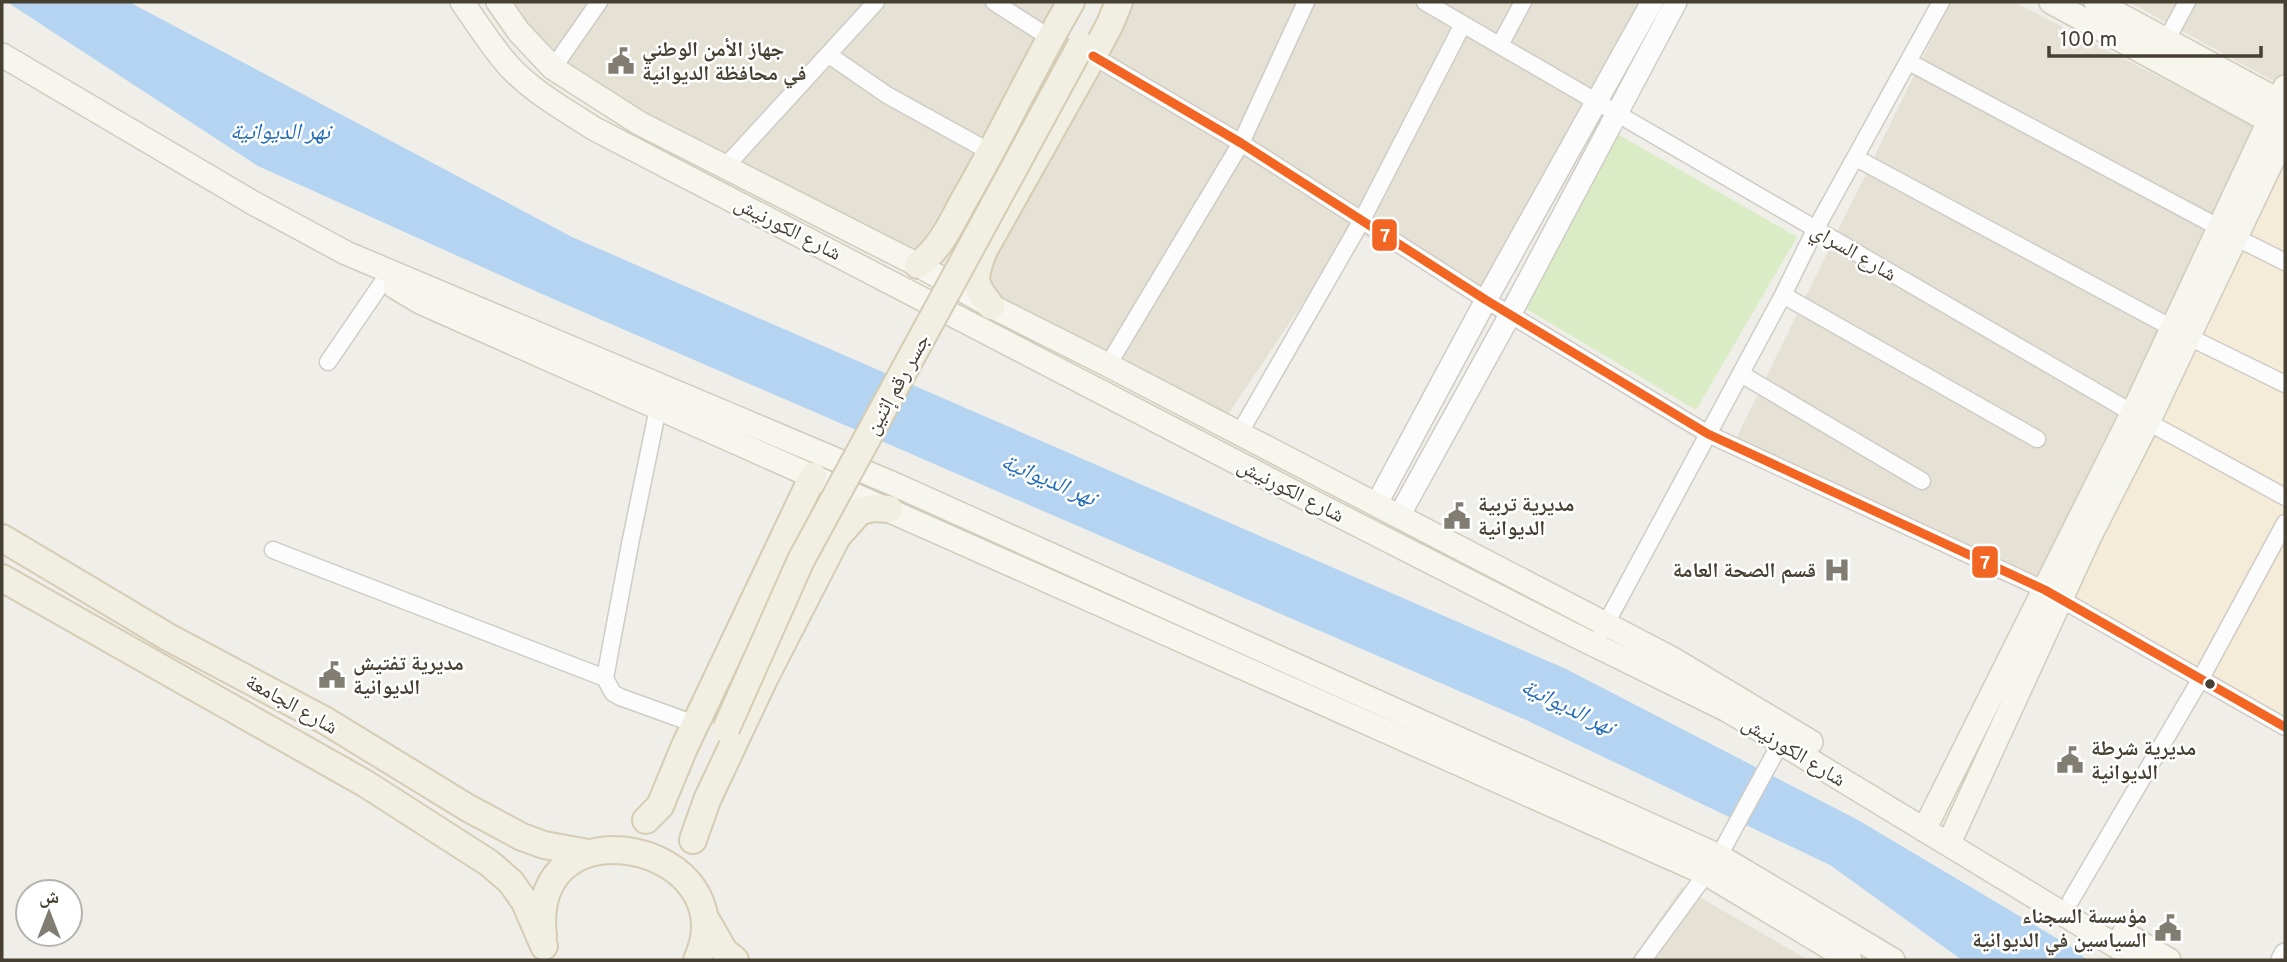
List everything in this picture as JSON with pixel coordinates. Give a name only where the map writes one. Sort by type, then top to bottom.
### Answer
[{"type":"main road","name":"شارع الكورنيش","points":[[463,2],[507,64],[549,99],[593,128],[1311,501],[1595,646],[1688,690],[1779,745],[1928,823]]},
{"type":"main road","name":"شارع الكورنيش","points":[[498,2],[532,48],[553,68],[611,107],[1671,658],[1744,700],[2139,960]]},
{"type":"main road","points":[[1071,46],[1072,2]]},
{"type":"main road","points":[[991,306],[975,281],[984,250],[1071,46],[1085,2]]},
{"type":"main road","points":[[918,265],[936,249],[992,153],[1071,46],[1109,2]]},
{"type":"main road","points":[[1071,46],[1119,2]]},
{"type":"main road","points":[[2051,2],[2251,99]]},
{"type":"main road","points":[[2096,2],[2167,39],[2279,119]]},
{"type":"main road","name":"جسر رقم إثنين","points":[[711,726],[797,540],[846,444],[1071,46]]},
{"type":"main road","points":[[507,64],[532,48]]},
{"type":"main road","points":[[2,55],[255,204],[346,253],[1713,865],[1893,960]]},
{"type":"main road","points":[[2251,99],[2254,120],[2279,119]]},
{"type":"main road","points":[[593,128],[611,107]]},
{"type":"main road","points":[[1928,823],[2053,595],[2089,538],[2141,417],[2279,119]]},
{"type":"main road","points":[[346,253],[420,302],[658,408],[819,465]]},
{"type":"main road","points":[[547,955],[542,917],[553,882],[569,864],[661,811],[685,781],[711,726],[819,465]]},
{"type":"main road","points":[[1311,501],[1326,479]]},
{"type":"main road","points":[[693,840],[703,810],[764,679],[837,537],[860,511],[874,508],[892,497]]},
{"type":"main road","name":"شارع الجامعة","points":[[2,538],[168,637],[326,721],[468,808],[522,837],[544,845],[593,852],[631,851],[656,857],[675,870],[693,890]]},
{"type":"main road","name":"شارع الجامعة","points":[[2,578],[366,784],[489,863],[511,882],[524,902],[547,955]]},
{"type":"main road","points":[[1951,837],[2053,595]]},
{"type":"main road","points":[[1568,632],[1576,633],[1585,626],[1585,621],[1578,611]]},
{"type":"main road","points":[[711,726],[703,780],[695,808],[693,890],[724,951],[735,960]]},
{"type":"main road","name":"شارع الكورنيش","points":[[1951,837],[2071,900],[2169,960]]},
{"type":"main road","points":[[1713,865],[1850,960]]},
{"type":"main road","points":[[696,960],[704,936],[705,918]]},
{"type":"street","points":[[553,68],[598,2]]},
{"type":"street","points":[[725,167],[876,2]]},
{"type":"street","points":[[994,2],[1241,143],[1486,300],[1708,434],[2053,595],[2285,727]]},
{"type":"street","points":[[1108,365],[1241,143],[1306,2]]},
{"type":"street","name":"شارع السراي","points":[[1425,2],[1815,230],[2285,497]]},
{"type":"street","points":[[1500,45],[1524,2]]},
{"type":"street","points":[[1377,505],[1486,300],[1653,2]]},
{"type":"street","points":[[1399,516],[1511,313],[1676,2]]},
{"type":"street","points":[[1595,646],[1815,230],[1941,2]]},
{"type":"street","points":[[2167,39],[2187,2]]},
{"type":"street","points":[[1239,434],[1362,220],[1463,24]]},
{"type":"street","points":[[829,55],[887,95],[992,153]]},
{"type":"street","points":[[1909,62],[2285,262]]},
{"type":"street","points":[[1856,158],[2180,332],[2285,384]]},
{"type":"street","points":[[328,362],[384,280]]},
{"type":"street","points":[[1783,295],[2037,439]]},
{"type":"street","points":[[1741,374],[1922,481]]},
{"type":"street","points":[[658,408],[605,678],[613,693],[620,697],[711,726]]},
{"type":"street","points":[[2071,900],[2200,680],[2285,523]]},
{"type":"street","points":[[273,550],[605,678]]},
{"type":"street","points":[[1643,960],[1713,865],[1779,745]]},
{"type":"street","points":[[2281,960],[2285,954]]},
{"type":"shaded area","points":[[496,2],[1065,2],[916,253],[551,70]]},
{"type":"shaded area","points":[[1133,2],[1646,2],[1487,292],[1352,230],[1227,416],[976,284]]},
{"type":"shaded area","points":[[1950,2],[2014,2],[2258,128],[2038,582],[1734,443]]},
{"type":"shaded area","points":[[2129,2],[2285,2],[2285,71],[2279,84]]},
{"type":"shaded area","points":[[2285,155],[2285,721],[2067,595]]},
{"type":"shaded area","points":[[1682,887],[1808,960],[1631,960]]},
{"type":"green space","points":[[1607,128],[1797,237],[1696,410],[1520,305]]},
{"type":"water","name":"نهر الديوانية","points":[[7,2],[129,2],[572,237],[1566,669],[1858,820],[2073,948],[2087,960],[1962,960],[1830,865],[1526,720],[551,298],[258,166]]},
{"type":"transit line","name":"7","points":[[1093,56],[1241,143],[1486,300],[1708,434],[2045,590],[2285,727]]},
{"type":"place","name":"جهاز الأمن الوطني في محافظة الديوانية","points":[[621,61]]},
{"type":"place","name":"مديرية تربية الديوانية","points":[[1457,516]]},
{"type":"place","name":"قسم الصحة العامة","points":[[1837,570]]},
{"type":"place","name":"مديرية تفتيش الديوانية","points":[[332,675]]},
{"type":"place","name":"مديرية شرطة الديوانية","points":[[2070,760]]},
{"type":"place","name":"مؤسسة السجناء السياسين في الديوانية","points":[[2168,928]]}]
